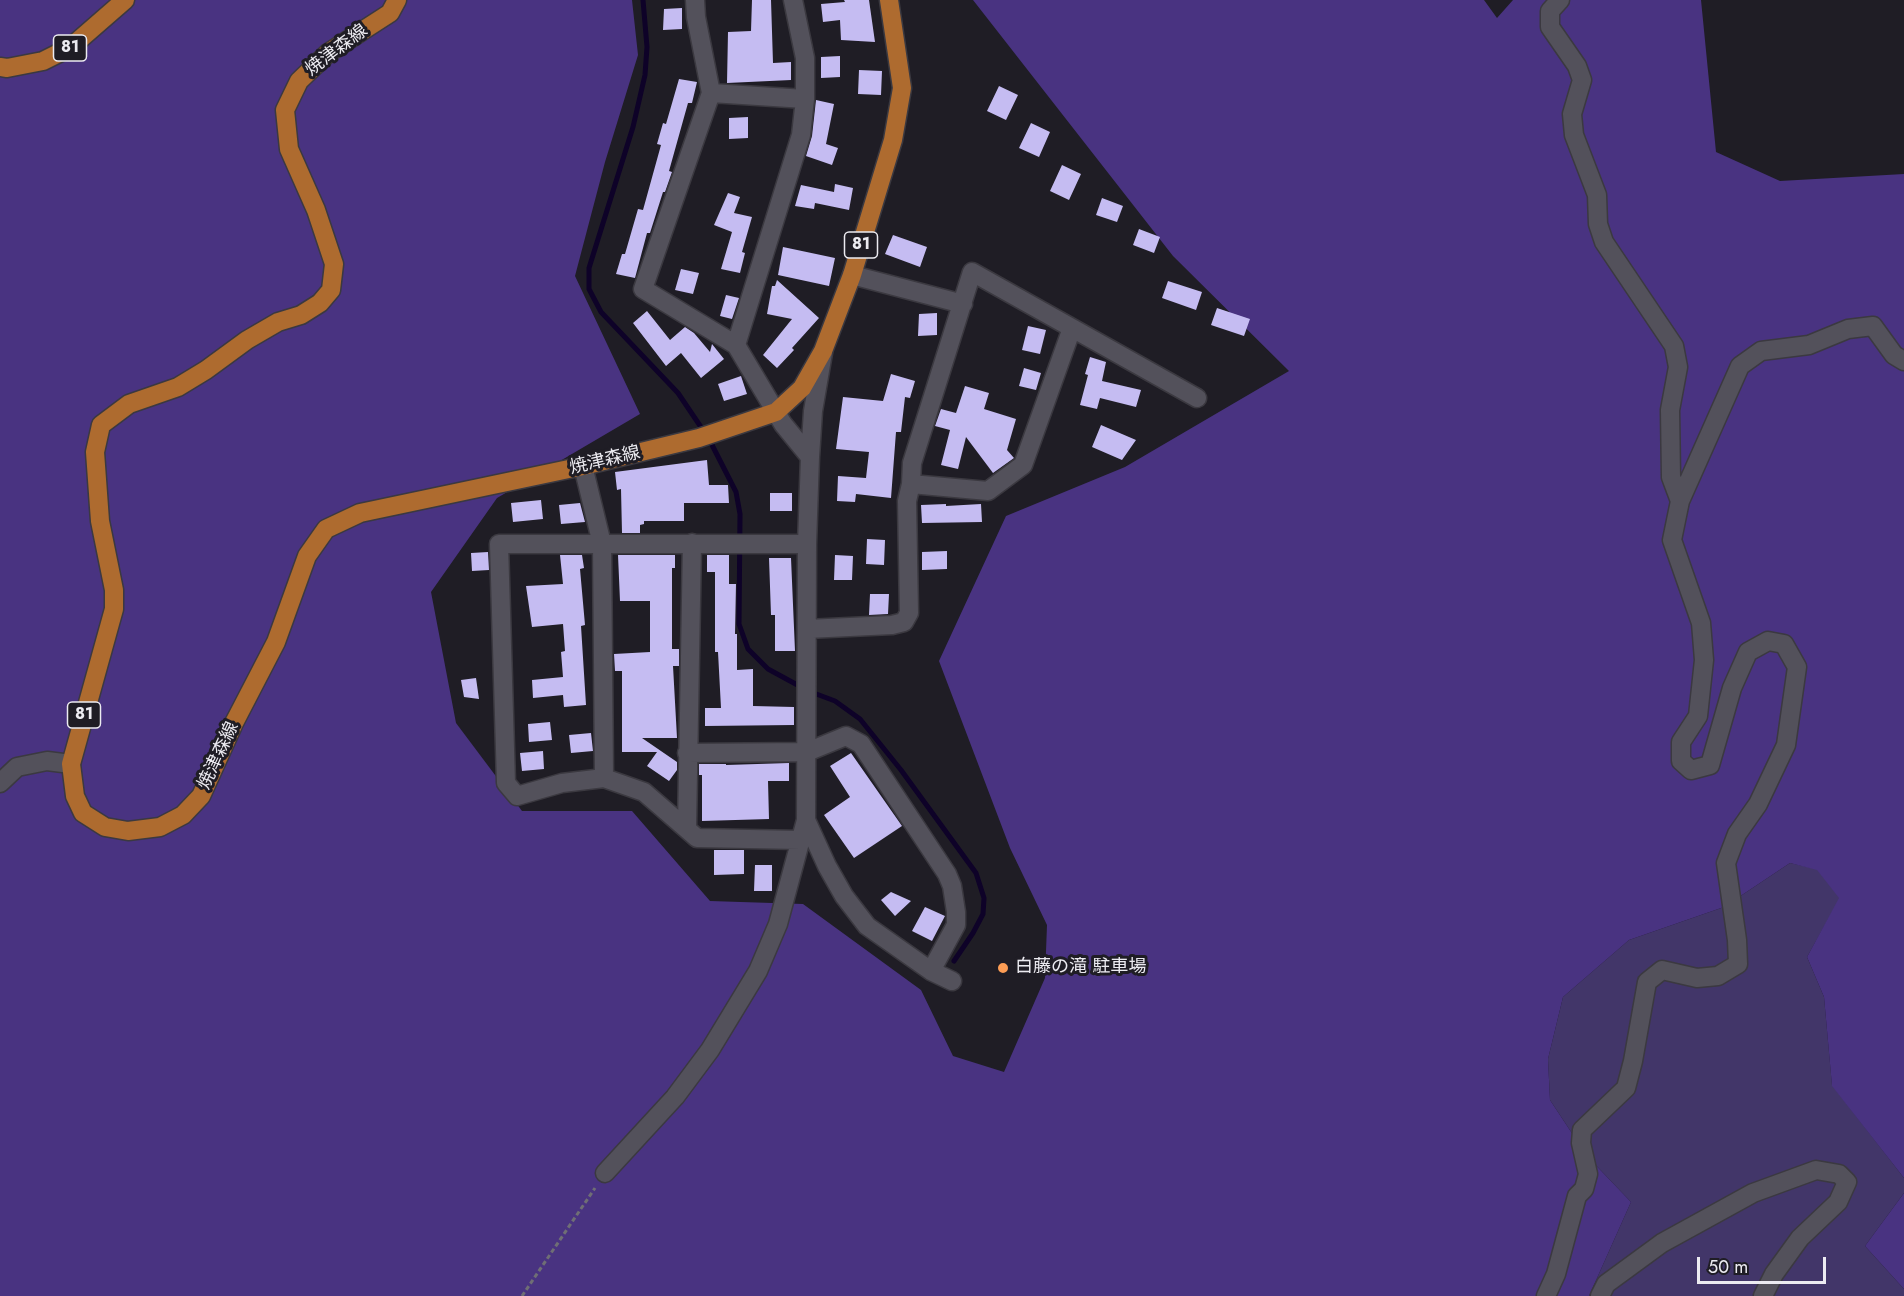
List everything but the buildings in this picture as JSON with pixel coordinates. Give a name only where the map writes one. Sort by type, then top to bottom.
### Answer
[{"type":"main road","name":"81","points":[[0,67],[7,68],[43,61],[71,47],[125,0]]},
{"type":"main road","name":"焼津森線","points":[[397,0],[390,13],[328,53],[299,81],[285,110],[289,149],[316,210],[334,264],[331,290],[320,303],[301,315],[278,322],[247,340],[178,387],[129,404],[101,425],[95,452],[99,521],[114,590],[114,609],[71,764],[75,796],[83,813],[105,827],[128,831],[160,827],[183,815],[201,796],[234,723],[276,642],[307,556],[326,529],[360,513],[583,466],[699,438],[776,412],[802,388],[823,351],[852,275],[893,141],[902,87],[890,0]]},
{"type":"street","points":[[695,0],[696,17],[711,93],[643,289],[736,345],[776,412],[810,458]]},
{"type":"street","points":[[736,345],[801,135],[805,99],[805,58],[793,0]]},
{"type":"street","points":[[1560,0],[1550,11],[1550,27],[1577,66],[1582,80],[1572,114],[1574,135],[1598,195],[1598,224],[1604,242],[1674,346],[1678,367],[1670,410],[1671,477],[1680,501]]},
{"type":"street","points":[[711,93],[805,99]]},
{"type":"street","points":[[807,629],[892,625],[904,622],[909,613],[907,501],[912,464],[972,272],[1197,398]]},
{"type":"street","points":[[852,275],[963,304]]},
{"type":"street","points":[[1546,1296],[1556,1274],[1577,1196],[1584,1189],[1588,1174],[1581,1143],[1582,1130],[1626,1088],[1647,982],[1662,970],[1697,978],[1718,976],[1738,964],[1737,940],[1726,863],[1737,834],[1758,804],[1786,745],[1797,667],[1784,644],[1768,640],[1748,652],[1732,688],[1710,765],[1691,770],[1681,761],[1681,742],[1698,716],[1704,660],[1701,623],[1672,540],[1680,501],[1740,366],[1761,351],[1809,345],[1848,329],[1873,326],[1894,355],[1904,361]]},
{"type":"street","points":[[911,484],[988,491],[1023,465],[1072,328]]},
{"type":"street","points":[[605,1173],[675,1097],[710,1050],[758,971],[778,924],[806,820],[807,544],[810,458],[813,411],[823,351]]},
{"type":"street","points":[[583,466],[602,544],[604,778]]},
{"type":"street","points":[[687,828],[692,543]]},
{"type":"street","points":[[800,840],[696,838],[644,792],[604,778],[562,783],[517,796],[506,783],[499,544],[807,544]]},
{"type":"street","points":[[687,753],[807,752],[846,736],[861,744],[947,874],[954,897],[956,925],[930,970]]},
{"type":"street","points":[[0,783],[17,767],[47,760],[71,764]]},
{"type":"street","points":[[806,820],[844,896],[867,926],[930,970],[952,981]]},
{"type":"street","points":[[1600,1296],[1606,1284],[1662,1243],[1753,1193],[1816,1170],[1839,1174],[1846,1182],[1838,1202],[1800,1238],[1774,1274],[1763,1296]]},
{"type":"path","points":[[522,1296],[605,1173]]},
{"type":"shaded area","points":[[0,0],[632,0],[638,55],[605,162],[575,276],[640,414],[497,498],[431,592],[456,723],[522,811],[632,811],[710,901],[803,904],[921,990],[953,1056],[1004,1072],[1045,978],[1047,925],[1010,848],[939,661],[1006,516],[1125,467],[1289,371],[1173,256],[973,0],[1484,0],[1497,18],[1513,0],[1701,0],[1716,152],[1780,181],[1904,174],[1904,1178],[1832,1086],[1824,997],[1807,957],[1839,898],[1817,870],[1790,863],[1724,907],[1629,940],[1563,997],[1548,1059],[1550,1100],[1587,1156],[1631,1202],[1589,1296],[0,1296]]},
{"type":"shaded area","points":[[1790,863],[1817,869],[1840,898],[1807,957],[1824,997],[1832,1085],[1904,1178],[1904,1193],[1865,1246],[1904,1289],[1904,1296],[1589,1296],[1631,1202],[1587,1156],[1550,1100],[1548,1059],[1563,997],[1629,940],[1724,907]]},
{"type":"shaded area","points":[[1904,1193],[1904,1289],[1865,1246]]},
{"type":"waterway","points":[[643,0],[647,47],[645,75],[633,127],[589,268],[589,289],[601,312],[678,393],[709,439],[736,492],[740,514],[739,624],[748,649],[768,669],[803,688]]},
{"type":"waterway","points":[[811,692],[835,701],[860,719],[901,770],[976,873],[984,898],[983,914],[954,961]]},
{"type":"place","name":"白藤の滝 駐車場","points":[[1003,968]]}]
